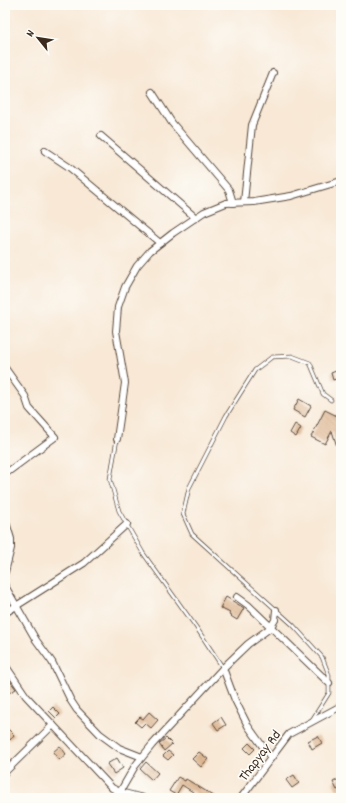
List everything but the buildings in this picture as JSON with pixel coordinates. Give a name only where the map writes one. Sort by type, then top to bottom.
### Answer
[{"type":"street","points":[[244,202],[252,124],[273,73]]},
{"type":"street","points":[[152,92],[172,124],[229,190],[233,203]]},
{"type":"street","points":[[101,136],[196,218]]},
{"type":"street","points":[[45,151],[69,167],[160,243]]},
{"type":"street","points":[[117,439],[124,383],[116,331],[118,306],[125,287],[137,266],[150,251],[204,212],[226,203],[291,196],[341,181]]},
{"type":"street","points":[[5,368],[25,396],[29,408],[55,436],[5,474]]},
{"type":"street","points":[[5,519],[11,538],[11,548],[5,572]]},
{"type":"street","points":[[5,613],[84,563],[127,524]]},
{"type":"street","points":[[5,586],[36,640],[52,662],[77,710],[100,734],[119,748],[142,757]]},
{"type":"street","points":[[237,597],[248,605],[270,628],[329,683]]},
{"type":"street","points":[[113,798],[120,792],[142,757],[223,668],[248,644],[270,628],[275,620],[276,610]]},
{"type":"street","points":[[5,665],[26,696],[112,788],[120,792],[143,798]]},
{"type":"street","points":[[223,668],[235,700],[248,726],[271,758]]},
{"type":"street","name":"Thapyay Rd","points":[[241,798],[289,734],[341,706]]},
{"type":"street","points":[[5,772],[53,725]]},
{"type":"lane","points":[[311,722],[328,692],[329,675],[322,657],[293,625],[192,534],[183,514],[189,488],[226,416],[255,370],[272,357],[292,356],[310,363],[323,394],[331,400]]},
{"type":"lane","points":[[117,439],[110,479],[120,511],[143,553],[196,627],[223,668]]}]
